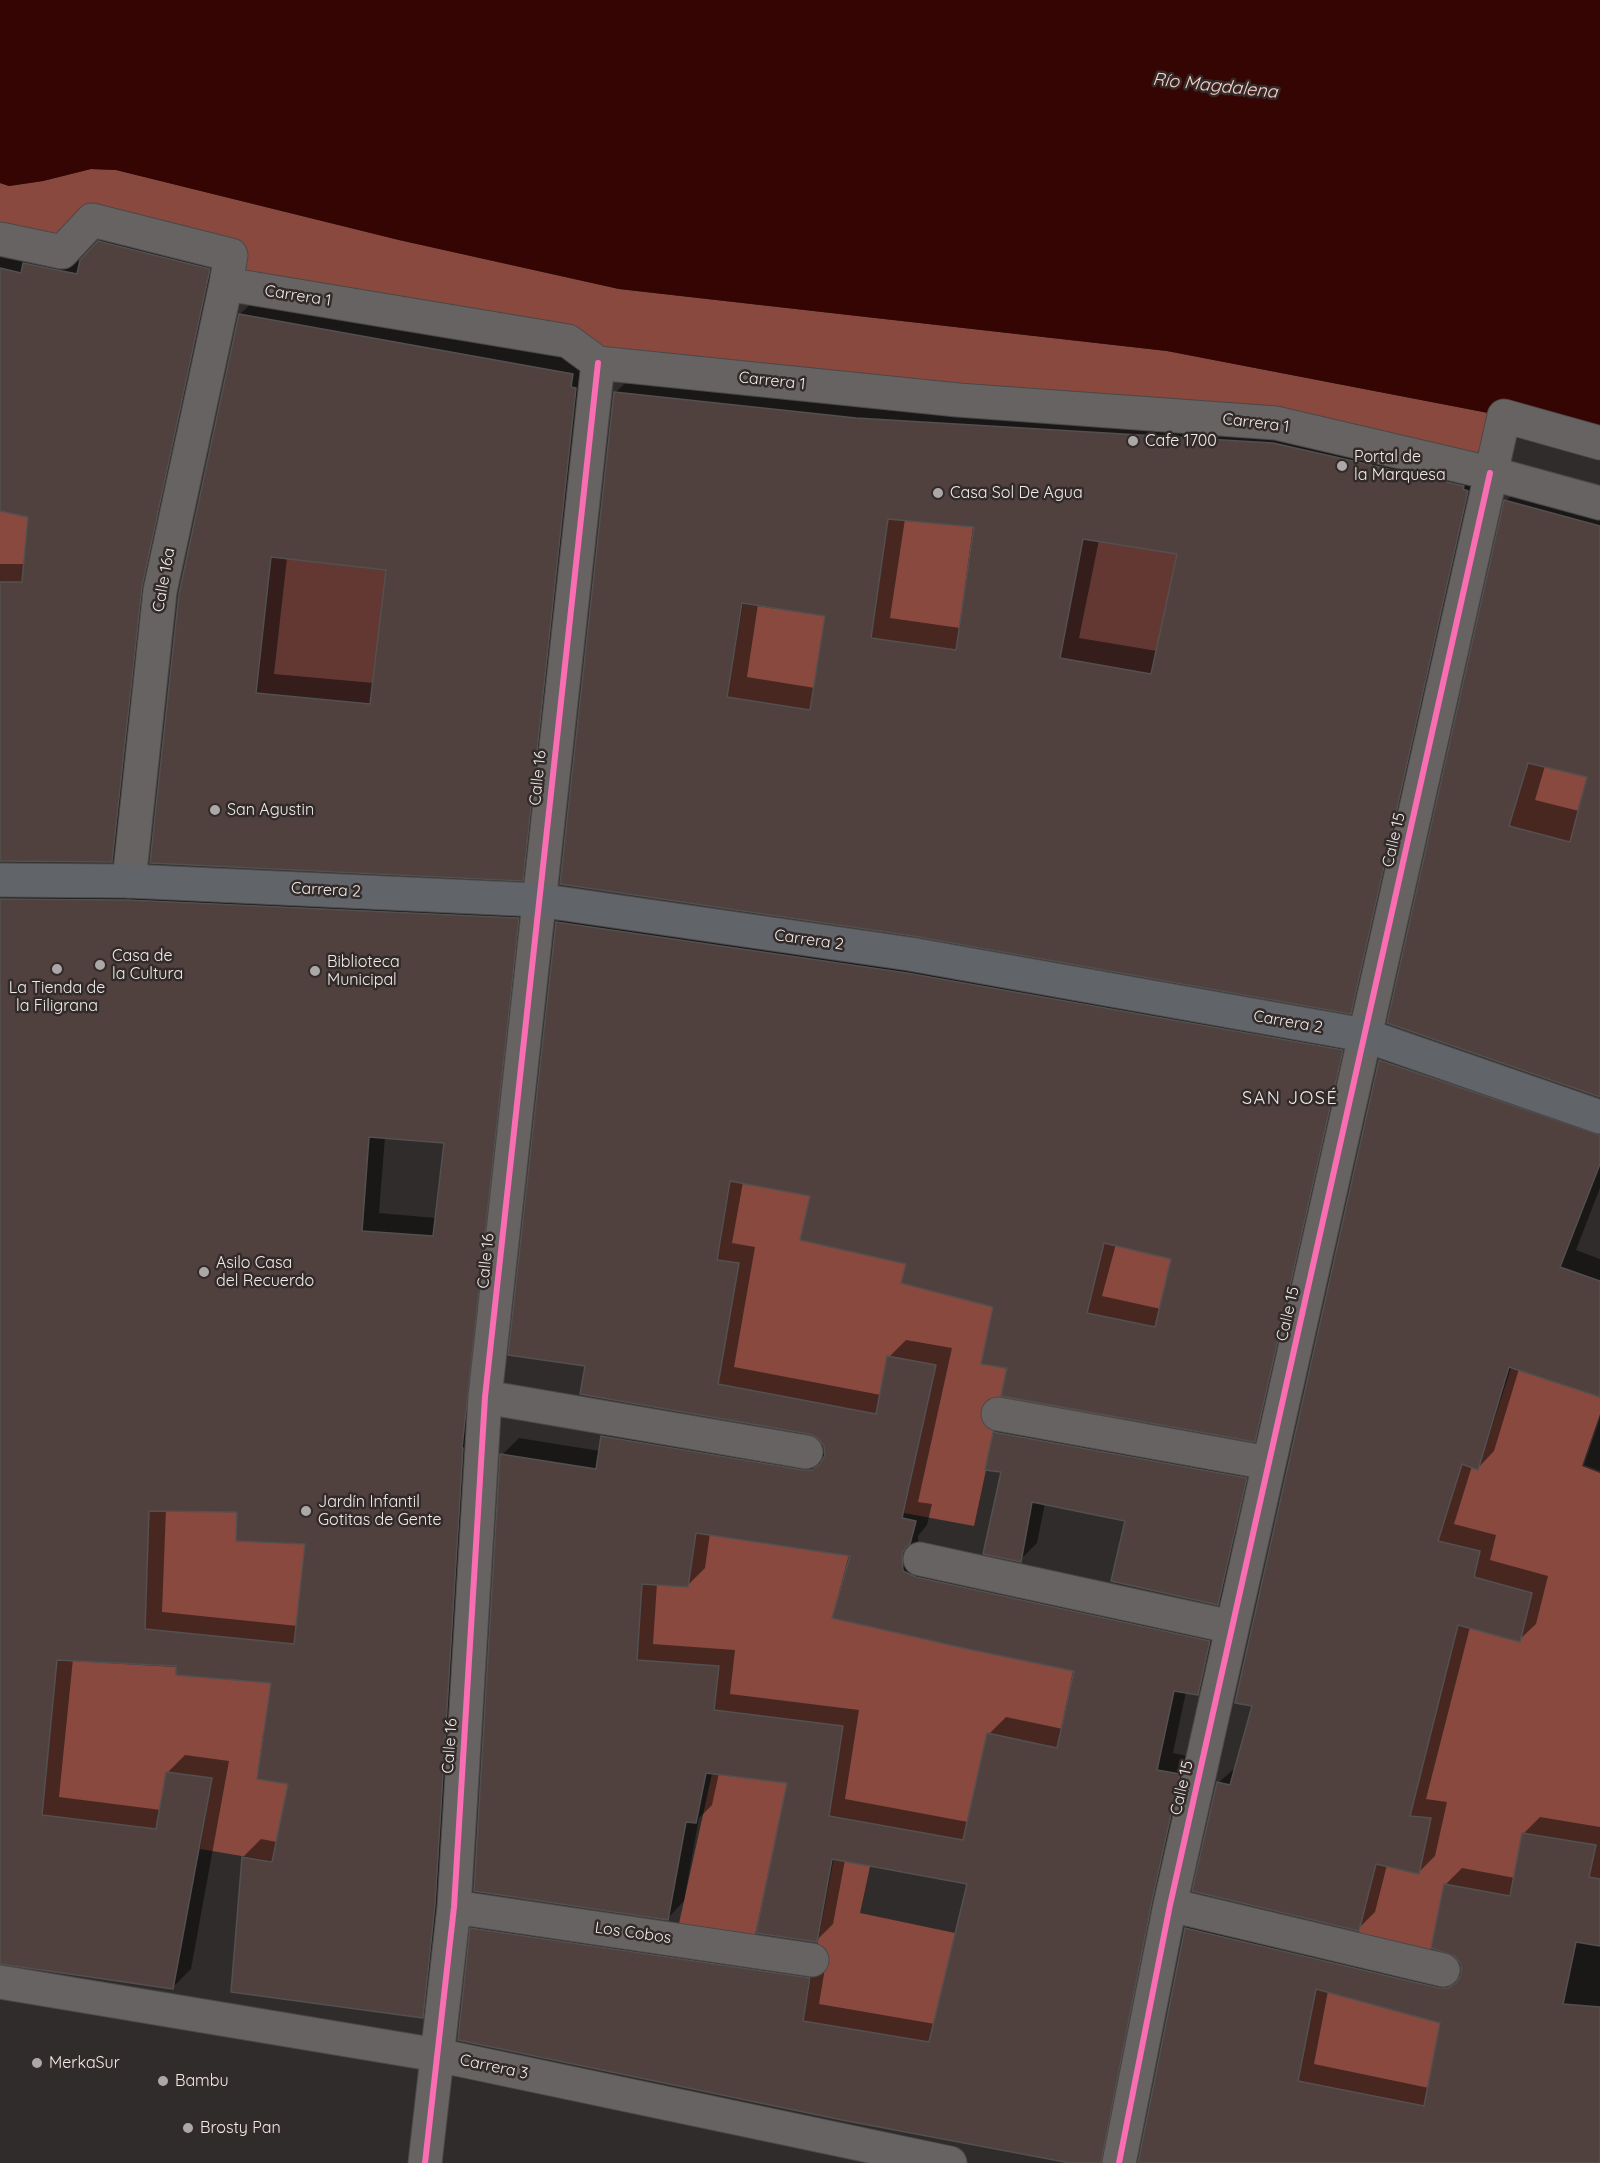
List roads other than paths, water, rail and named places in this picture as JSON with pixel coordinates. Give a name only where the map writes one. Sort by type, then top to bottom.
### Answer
[{"type":"main road","name":"Carrera 2","points":[[0,880],[129,881],[538,900],[910,954],[1364,1035],[1600,1117]]},
{"type":"street","points":[[0,239],[62,252],[92,220],[231,255],[226,284]]},
{"type":"street","name":"Carrera 1","points":[[226,284],[568,341],[598,363],[958,400],[1276,423],[1490,473],[1600,502]]},
{"type":"street","name":"Calle 16a","points":[[129,881],[160,591],[226,284]]},
{"type":"street","name":"Calle 16","points":[[425,2163],[454,1907],[485,1397],[598,363]]},
{"type":"street","name":"Calle 15","points":[[1119,2163],[1170,1905],[1504,417],[1600,443]]},
{"type":"street","points":[[485,1397],[806,1452]]},
{"type":"street","points":[[998,1414],[1268,1463]]},
{"type":"street","points":[[920,1559],[1232,1627]]},
{"type":"street","points":[[1170,1905],[1443,1970]]},
{"type":"street","name":"Los Cobos","points":[[454,1907],[812,1960]]},
{"type":"street","name":"Carrera 3","points":[[0,1982],[437,2055],[950,2163]]},
{"type":"water","name":"Río Magdalena","points":[[0,0],[1600,0],[1600,443],[1504,416],[1167,351],[619,289],[399,240],[116,170],[91,169],[43,181],[9,186],[0,183]]},
{"type":"place","name":"Cafe 1700","points":[[1133,441]]},
{"type":"place","name":"Portal de la Marquesa","points":[[1342,466]]},
{"type":"place","name":"Casa Sol De Agua","points":[[938,493]]},
{"type":"place","name":"San Agustin","points":[[215,810]]},
{"type":"place","name":"Casa de la Cultura","points":[[100,965]]},
{"type":"place","name":"La Tienda de la Filigrana","points":[[57,969]]},
{"type":"place","name":"Biblioteca Municipal","points":[[315,971]]},
{"type":"place","name":"Asilo Casa del Recuerdo","points":[[204,1272]]},
{"type":"place","name":"Jardín Infantil Gotitas de Gente","points":[[306,1511]]},
{"type":"place","name":"MerkaSur","points":[[37,2063]]},
{"type":"place","name":"Bambu","points":[[163,2081]]},
{"type":"place","name":"Brosty Pan","points":[[188,2128]]},
{"type":"district","name":"SAN JOSÉ","points":[[1290,1099]]}]
